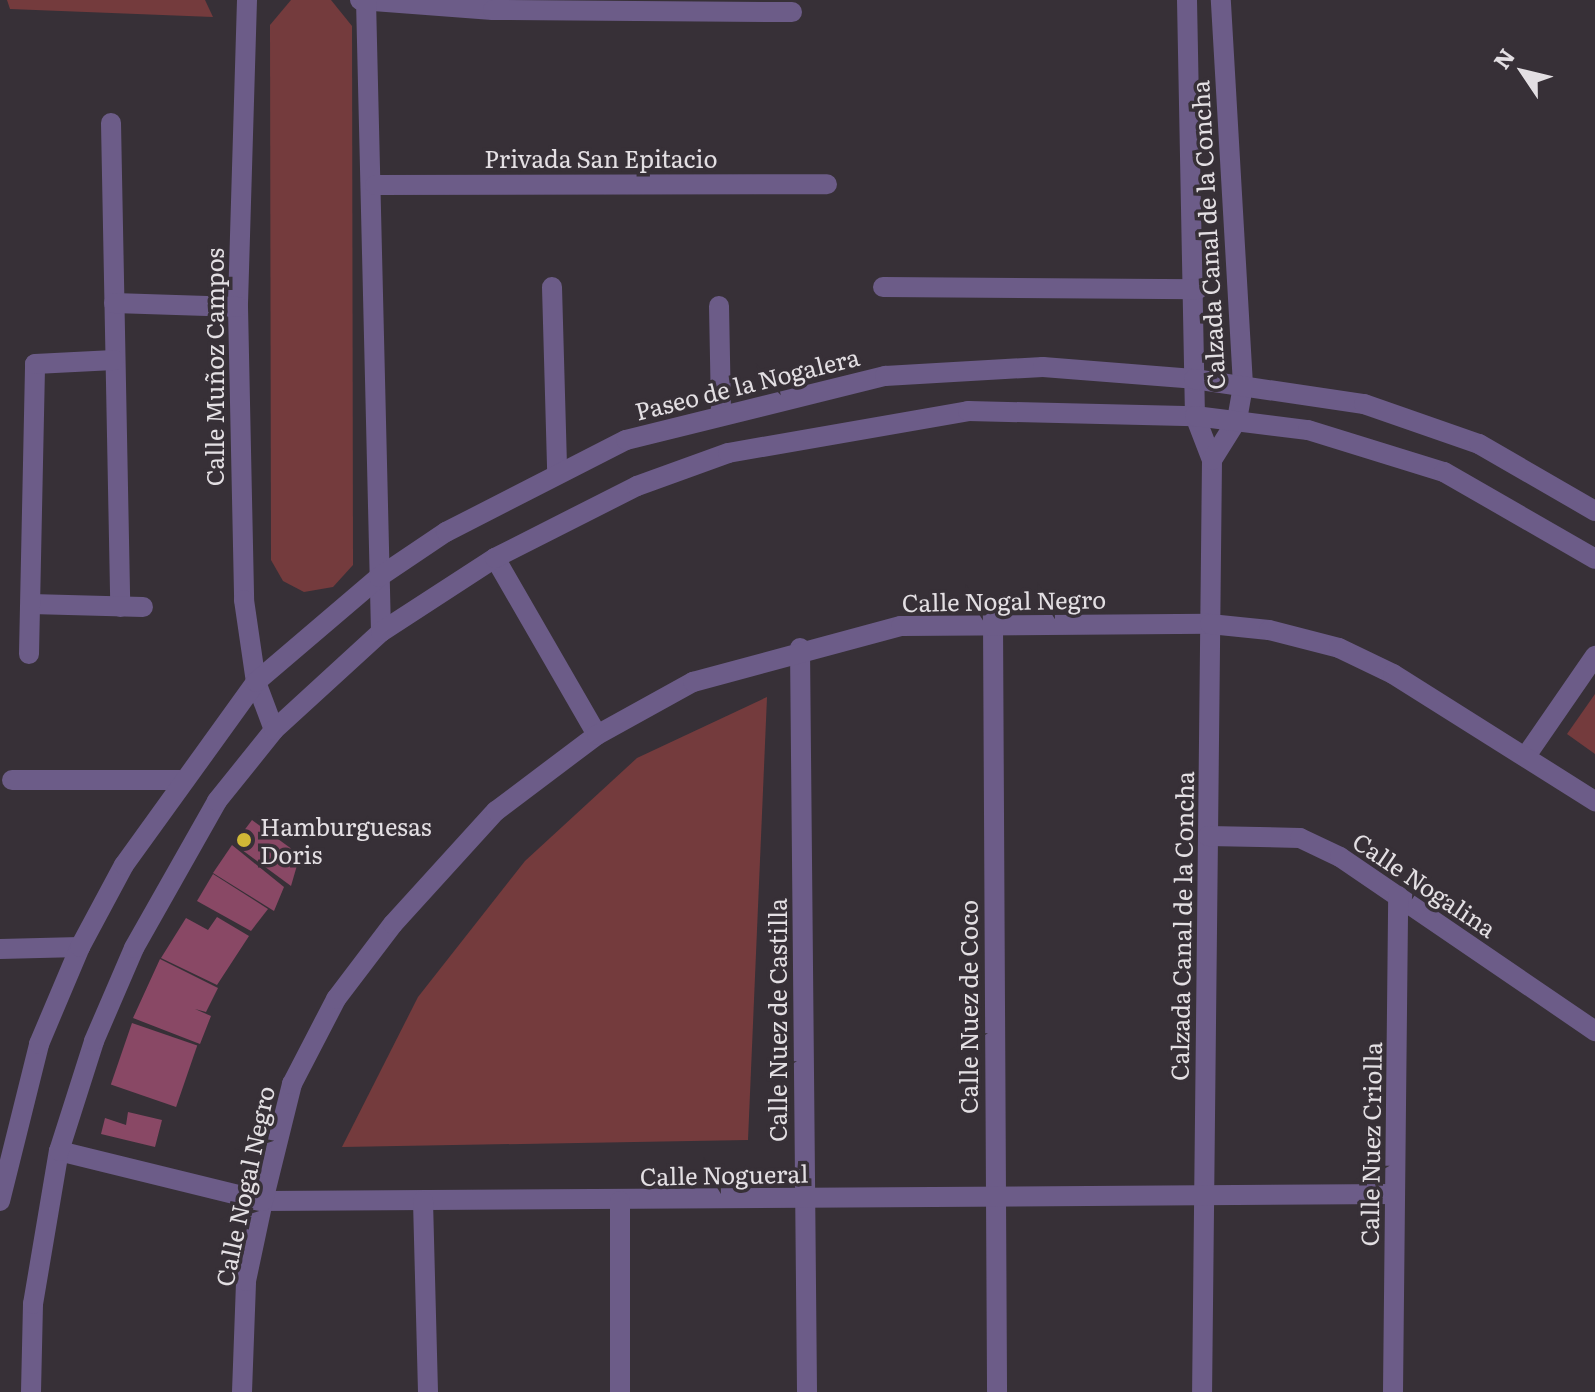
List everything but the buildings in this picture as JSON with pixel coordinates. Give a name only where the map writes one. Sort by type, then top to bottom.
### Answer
[{"type":"street","name":"Calzada Canal de la Concha","points":[[1187,0],[1198,289],[1195,416],[1212,460],[1202,1392]]},
{"type":"street","name":"Calzada Canal de la Concha","points":[[1212,460],[1237,420],[1243,385],[1221,0]]},
{"type":"street","name":"Calle Muñoz Campos","points":[[246,1],[238,307],[244,600],[256,682],[274,730]]},
{"type":"street","points":[[381,632],[375,185],[364,1],[792,12]]},
{"type":"street","points":[[111,123],[120,607]]},
{"type":"street","name":"Privada San Epitacio","points":[[375,185],[827,184]]},
{"type":"street","points":[[552,287],[557,471]]},
{"type":"street","points":[[883,287],[1198,289]]},
{"type":"street","points":[[114,303],[238,307]]},
{"type":"street","points":[[719,306],[721,411]]},
{"type":"street","points":[[29,654],[35,364],[114,360]]},
{"type":"street","name":"Paseo de la Nogalera","points":[[0,1201],[39,1044],[80,947],[182,780],[256,682],[379,577],[557,471],[626,440],[721,411],[885,376],[970,368],[1194,379],[1319,395],[1422,422],[1533,471],[1595,511]]},
{"type":"street","points":[[31,1392],[33,1304],[59,1151],[94,1041],[134,948],[217,801],[274,730],[381,632],[495,558],[637,486],[804,435],[968,411],[1195,416],[1237,420],[1349,441],[1444,472],[1595,559]]},
{"type":"street","points":[[495,558],[597,735]]},
{"type":"street","points":[[31,604],[143,607]]},
{"type":"street","name":"Calle Nogal Negro","points":[[242,1392],[246,1281],[263,1201],[292,1084],[336,999],[393,924],[496,811],[597,735],[693,682],[800,648],[901,626],[993,622],[1210,624],[1339,648],[1528,753],[1595,801]]},
{"type":"street","name":"Calle Nuez de Coco","points":[[993,622],[997,1392]]},
{"type":"street","name":"Calle Nuez de Castilla","points":[[800,648],[807,1392]]},
{"type":"street","points":[[1528,753],[1595,656]]},
{"type":"street","points":[[12,780],[182,780]]},
{"type":"street","name":"Calle Nogalina","points":[[1208,836],[1300,838],[1398,896],[1595,1031]]},
{"type":"street","name":"Calle Nuez Criolla","points":[[1393,1392],[1398,896]]},
{"type":"street","points":[[0,949],[80,947]]},
{"type":"street","name":"Calle Nogueral","points":[[59,1151],[263,1201],[1395,1194]]},
{"type":"street","points":[[423,1201],[428,1392]]},
{"type":"street","points":[[620,1201],[620,1392]]},
{"type":"shaded area","points":[[7,0],[205,0],[213,17],[10,9]]},
{"type":"shaded area","points":[[291,0],[331,0],[352,26],[353,565],[333,587],[304,592],[283,581],[271,560],[270,25]]},
{"type":"shaded area","points":[[1595,694],[1595,754],[1567,734]]},
{"type":"shaded area","points":[[767,697],[748,1140],[342,1147],[418,997],[525,861],[637,758]]},
{"type":"place","name":"Hamburguesas Doris","points":[[244,840]]}]
